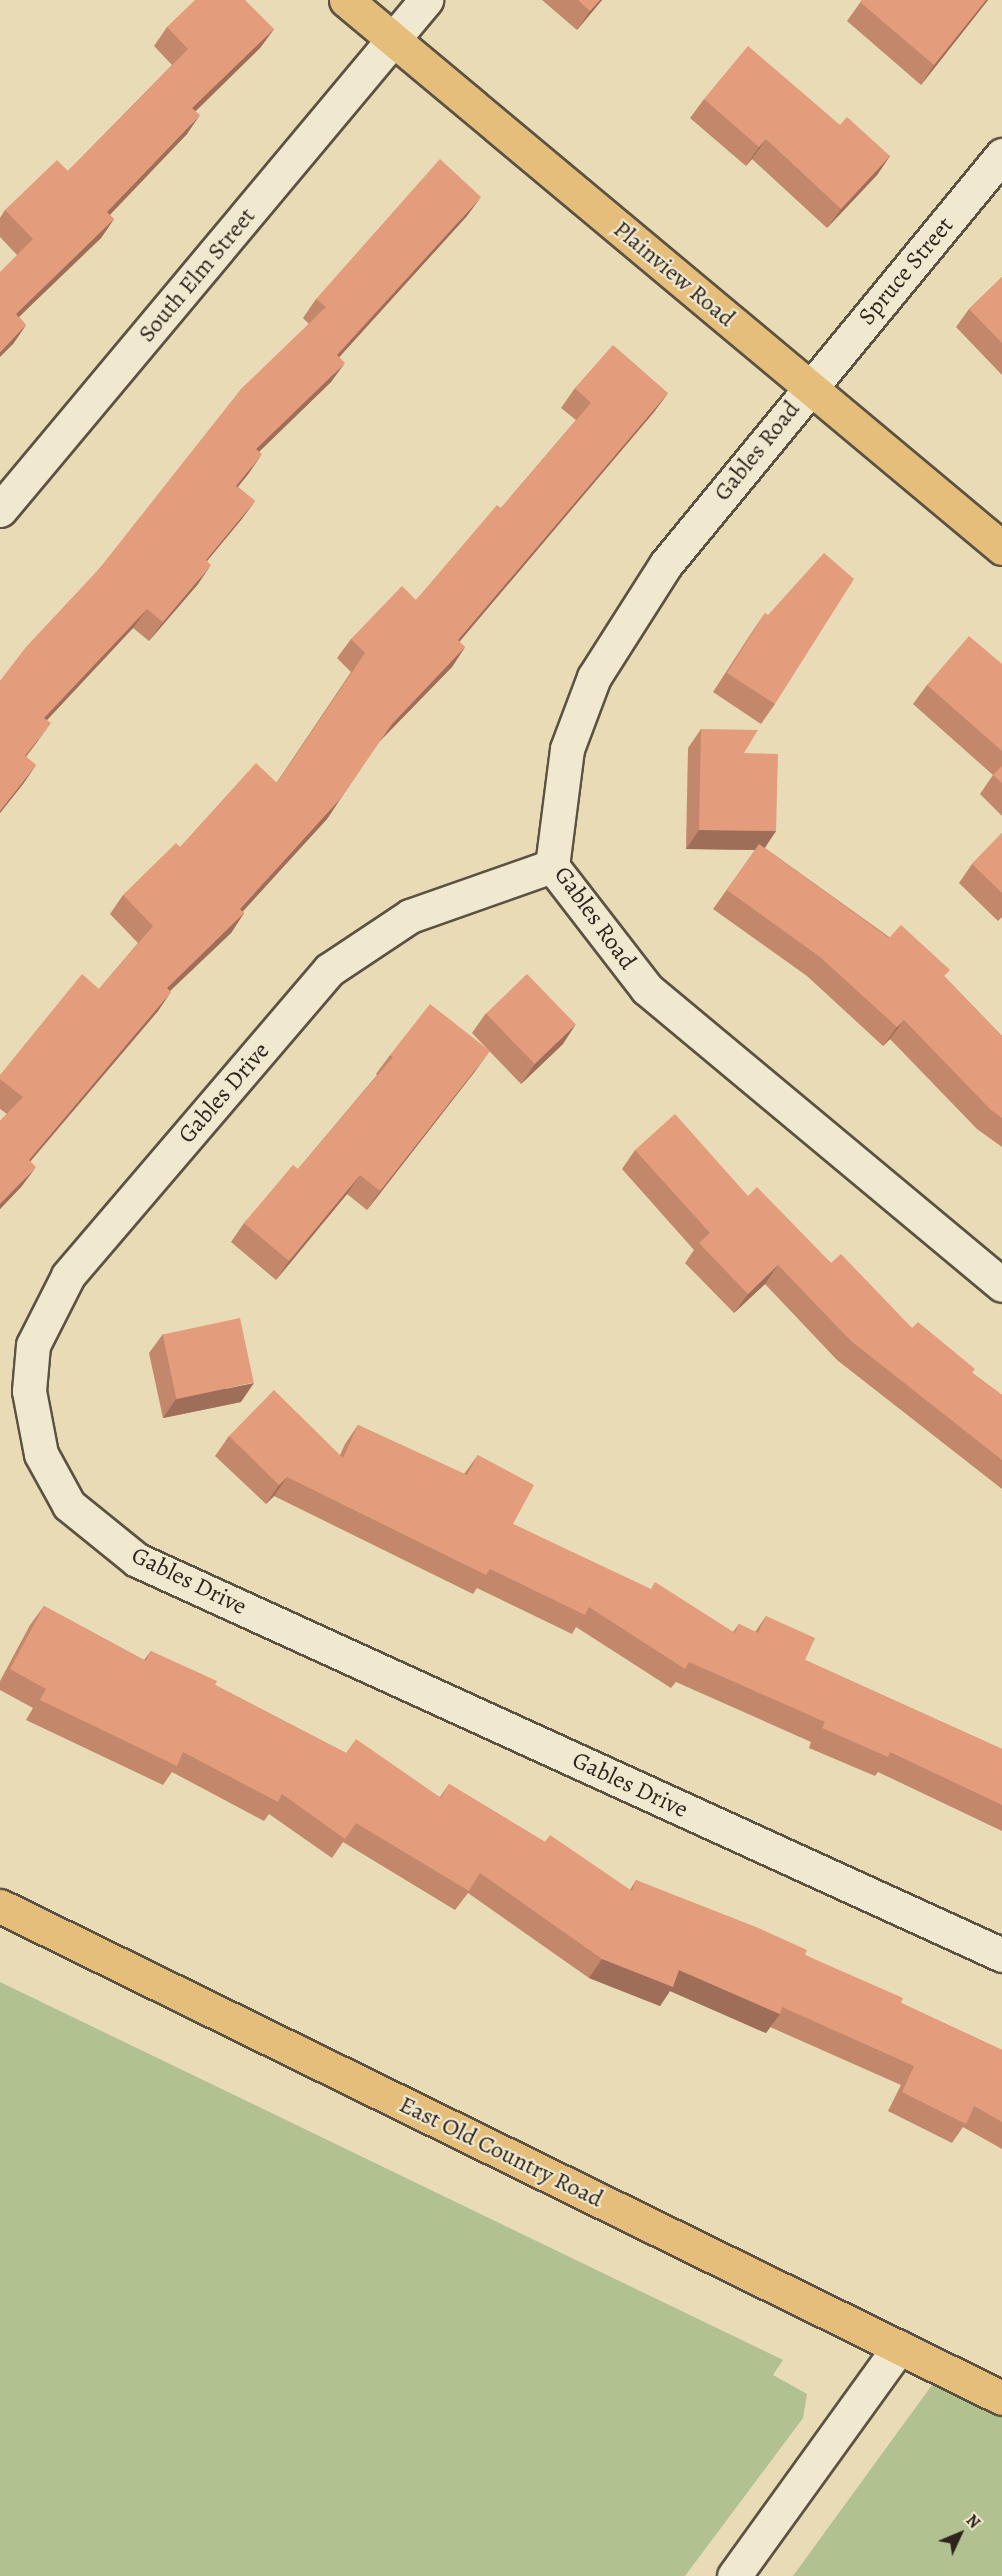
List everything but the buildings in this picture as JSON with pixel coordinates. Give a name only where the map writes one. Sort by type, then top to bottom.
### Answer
[{"type":"main road","name":"Plainview Road","points":[[346,0],[1002,548]]},
{"type":"main road","name":"East Old Country Road","points":[[0,1906],[1002,2398]]},
{"type":"street","name":"South Elm Street","points":[[0,510],[426,0]]},
{"type":"street","name":"Spruce Street","points":[[809,386],[1002,155]]},
{"type":"street","name":"Gables Road","points":[[809,386],[666,564],[594,677],[567,748],[552,866],[647,989],[1002,1285]]},
{"type":"street","name":"Gables Drive","points":[[552,866],[410,916],[329,970],[68,1276],[33,1345],[29,1391],[41,1454],[69,1505],[136,1560],[1002,1955]]},
{"type":"street","points":[[734,2576],[899,2348]]},
{"type":"green space","points":[[0,1982],[783,2360],[773,2375],[807,2394],[803,2418],[685,2576],[0,2576]]},
{"type":"green space","points":[[940,2374],[1002,2404],[1002,2576],[793,2576]]}]
